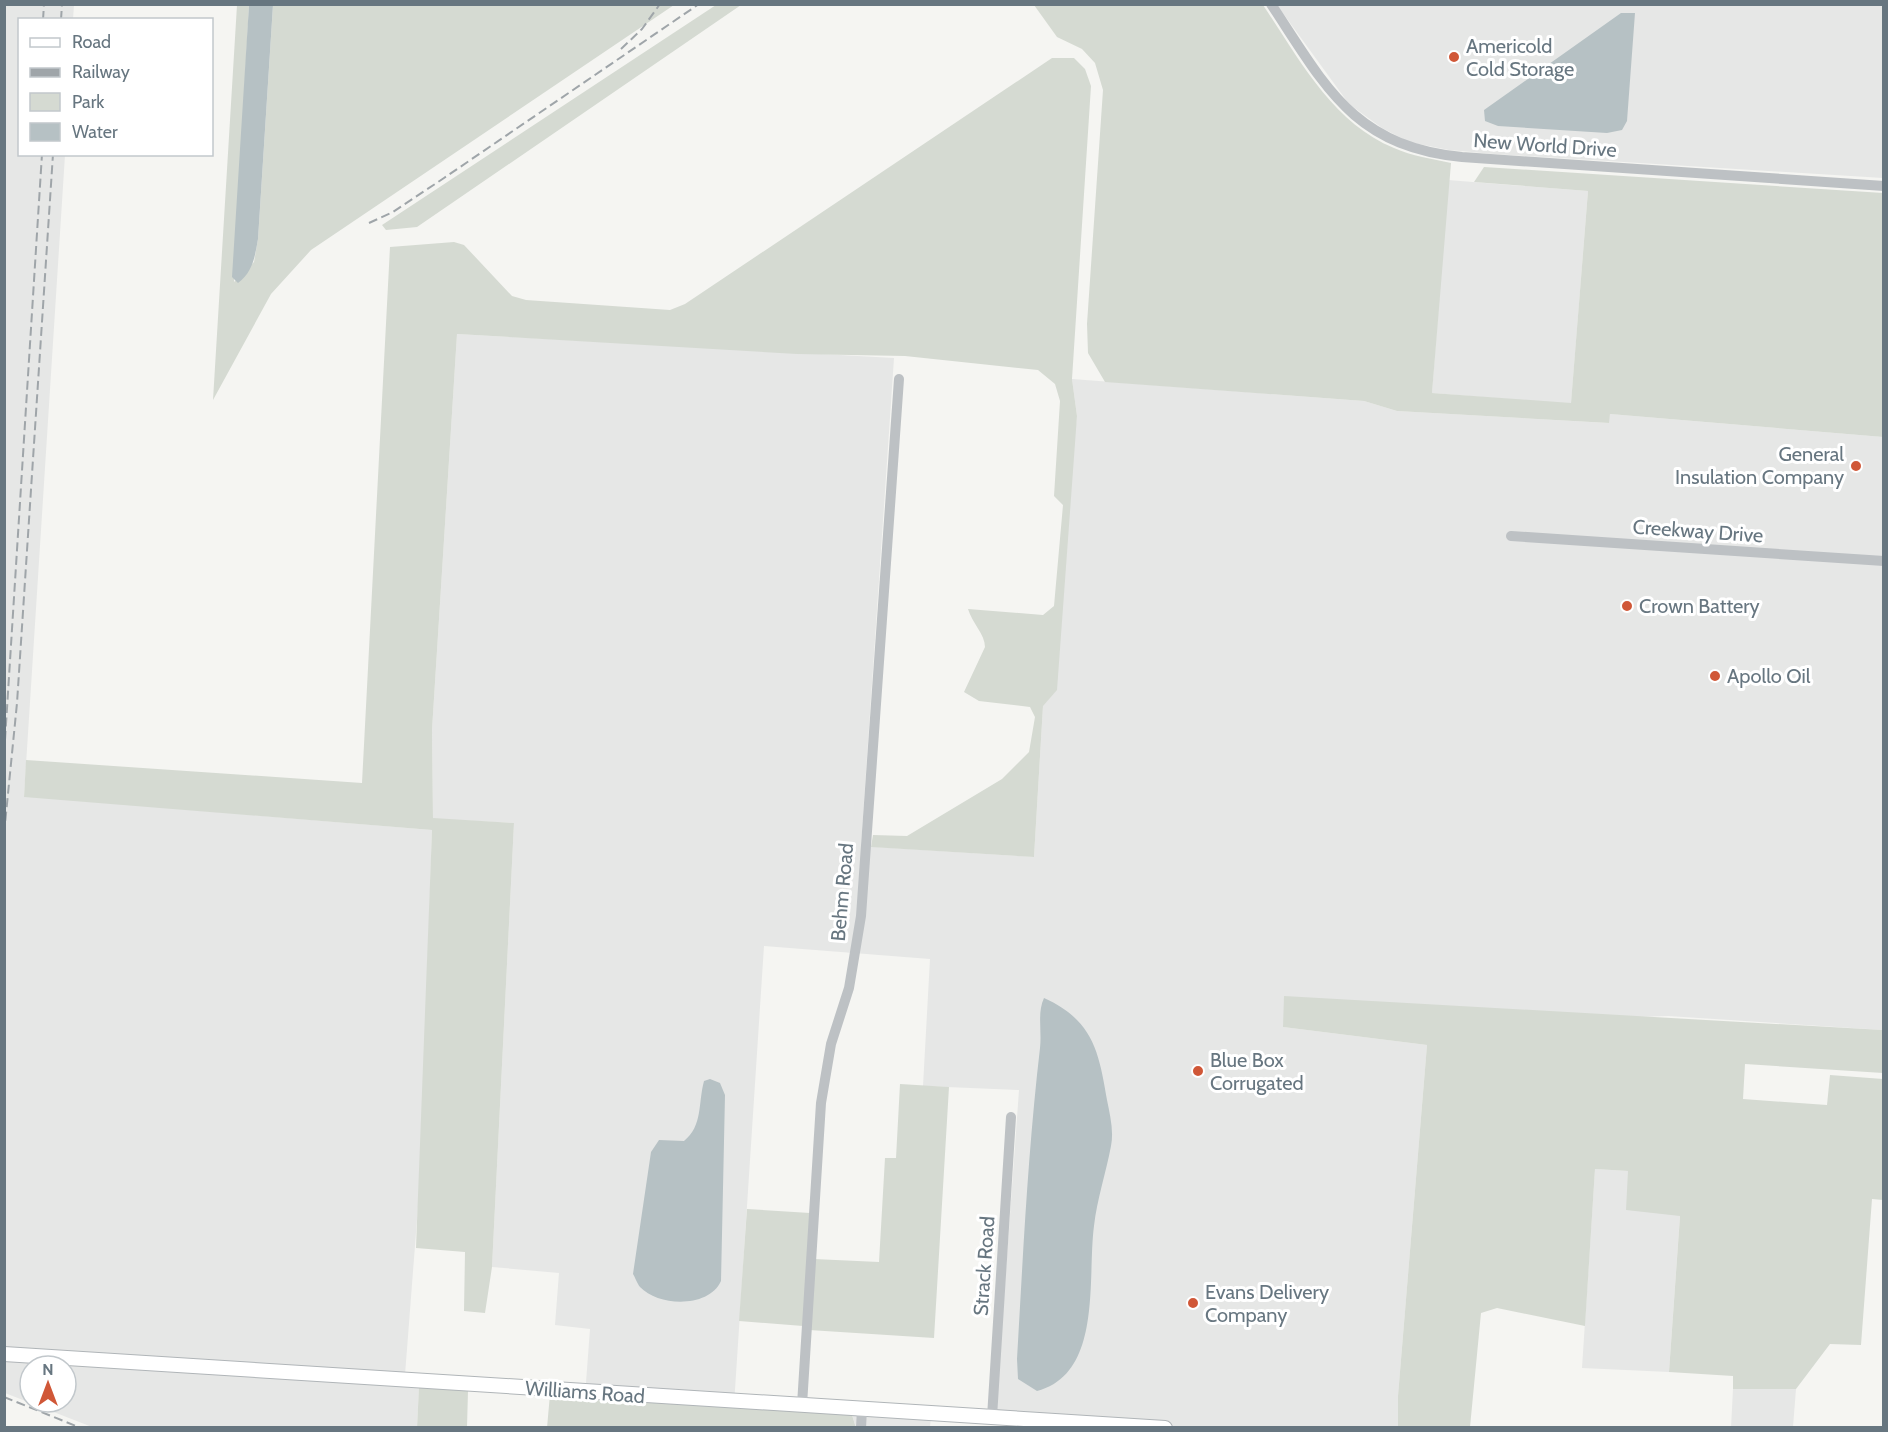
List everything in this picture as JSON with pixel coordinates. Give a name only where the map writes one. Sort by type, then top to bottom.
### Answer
[{"type":"main road","name":"Williams Road","points":[[4,1354],[1165,1428]]},
{"type":"street","name":"New World Drive","points":[[1271,4],[1340,105],[1379,134],[1421,152],[1462,158],[1884,186]]},
{"type":"street","name":"Behm Road","points":[[801,1405],[821,1103],[831,1044],[849,988],[861,916],[899,379]]},
{"type":"street","name":"Creekway Drive","points":[[1510,536],[1884,561]]},
{"type":"street","name":"Strack Road","points":[[992,1417],[1011,1118]]},
{"type":"street","points":[[861,1428],[862,1408]]},
{"type":"shaded area","points":[[4,5],[74,5],[73,18],[18,18],[18,156],[65,156],[24,796],[432,830],[421,1168],[405,1375],[419,1386],[417,1427],[92,1427],[59,1414],[78,1414],[78,1354],[18,1354],[18,1398],[5,1393]]},
{"type":"shaded area","points":[[1277,5],[1883,5],[1883,178],[1494,154],[1449,150],[1409,142],[1382,128],[1349,104]]},
{"type":"shaded area","points":[[1448,180],[1588,191],[1571,404],[1432,393]]},
{"type":"shaded area","points":[[457,334],[894,358],[861,846],[1034,857],[1043,706],[1077,416],[1072,379],[1364,401],[1397,411],[1608,423],[1610,414],[1883,437],[1883,1030],[1668,1016],[1283,1027],[1427,1045],[1398,1396],[1398,1427],[1070,1428],[995,1423],[1019,1090],[923,1086],[930,959],[764,946],[734,1405],[585,1396],[590,1329],[555,1325],[559,1273],[492,1267],[514,823],[433,819],[432,730]]},
{"type":"shaded area","points":[[1595,1169],[1628,1171],[1680,1215],[1669,1372],[1582,1368]]},
{"type":"shaded area","points":[[1733,1389],[1796,1389],[1793,1427],[1731,1428]]},
{"type":"shaded area","points":[[857,1412],[931,1416],[930,1427],[856,1427],[852,1415]]},
{"type":"green space","points":[[237,5],[249,5],[234,282],[254,262],[258,239],[273,5],[674,5],[311,250],[271,294],[213,400]]},
{"type":"green space","points":[[716,5],[741,5],[417,227],[386,230],[382,225]]},
{"type":"green space","points":[[1034,5],[1263,5],[1318,87],[1352,122],[1372,137],[1394,148],[1451,163],[1432,393],[1571,403],[1588,191],[1474,182],[1484,167],[1883,193],[1883,437],[1610,414],[1609,423],[1397,411],[1364,401],[1105,382],[1088,353],[1087,324],[1103,90],[1095,63],[1082,49],[1057,37]]},
{"type":"green space","points":[[1052,58],[1074,58],[1085,69],[1091,86],[1072,379],[1077,416],[1057,690],[1043,706],[1034,857],[871,847],[873,835],[907,836],[1002,779],[1029,752],[1035,717],[1030,707],[979,701],[964,692],[985,647],[983,638],[968,609],[1043,615],[1054,606],[1063,505],[1054,496],[1060,401],[1055,384],[1038,370],[905,356],[797,354],[457,334],[432,730],[433,818],[514,823],[492,1267],[485,1313],[464,1311],[465,1252],[416,1248],[432,830],[24,797],[26,760],[362,783],[390,247],[454,242],[464,245],[512,296],[526,300],[670,310],[685,304]]},
{"type":"green space","points":[[1284,996],[1883,1030],[1883,1073],[1745,1064],[1743,1099],[1827,1105],[1830,1075],[1883,1079],[1883,1200],[1872,1199],[1861,1345],[1830,1344],[1796,1389],[1733,1389],[1733,1376],[1669,1372],[1680,1216],[1626,1210],[1628,1171],[1595,1169],[1585,1326],[1497,1308],[1481,1313],[1470,1427],[1398,1427],[1398,1396],[1427,1045],[1283,1027]]},
{"type":"green space","points":[[900,1084],[949,1087],[934,1338],[809,1330],[814,1259],[879,1262],[885,1158],[896,1158]]},
{"type":"green space","points":[[747,1209],[810,1213],[803,1326],[739,1321]]},
{"type":"green space","points":[[419,1386],[468,1391],[467,1427],[417,1428]]},
{"type":"green space","points":[[550,1394],[844,1412],[852,1415],[856,1428],[547,1428]]},
{"type":"water","points":[[249,5],[273,5],[258,239],[250,269],[238,283],[232,277]]},
{"type":"water","points":[[1621,13],[1635,13],[1627,121],[1622,130],[1607,133],[1498,126],[1485,121],[1484,110]]},
{"type":"water","points":[[1044,998],[1073,1016],[1091,1039],[1101,1067],[1112,1135],[1095,1216],[1088,1322],[1082,1345],[1073,1365],[1058,1381],[1037,1391],[1018,1379],[1017,1359],[1029,1164],[1040,1048],[1041,1010]]},
{"type":"water","points":[[710,1079],[720,1083],[725,1095],[721,1281],[715,1290],[706,1296],[683,1302],[671,1301],[648,1294],[640,1287],[633,1274],[651,1152],[659,1140],[684,1141],[690,1135],[699,1114],[704,1081]]},
{"type":"railway","points":[[43,18],[44,4]]},
{"type":"railway","points":[[61,18],[62,4]]},
{"type":"railway","points":[[621,49],[642,29],[660,4]]},
{"type":"railway","points":[[369,223],[393,212],[699,4]]},
{"type":"railway","points":[[5,740],[42,156]]},
{"type":"railway","points":[[4,834],[17,703],[53,156]]},
{"type":"railway","points":[[4,1397],[81,1428]]},
{"type":"place","name":"Americold Cold Storage","points":[[1454,57]]},
{"type":"place","name":"General Insulation Company","points":[[1856,466]]},
{"type":"place","name":"Crown Battery","points":[[1627,606]]},
{"type":"place","name":"Apollo Oil","points":[[1715,676]]},
{"type":"place","name":"Blue Box Corrugated","points":[[1198,1071]]},
{"type":"place","name":"Evans Delivery Company","points":[[1193,1303]]}]
